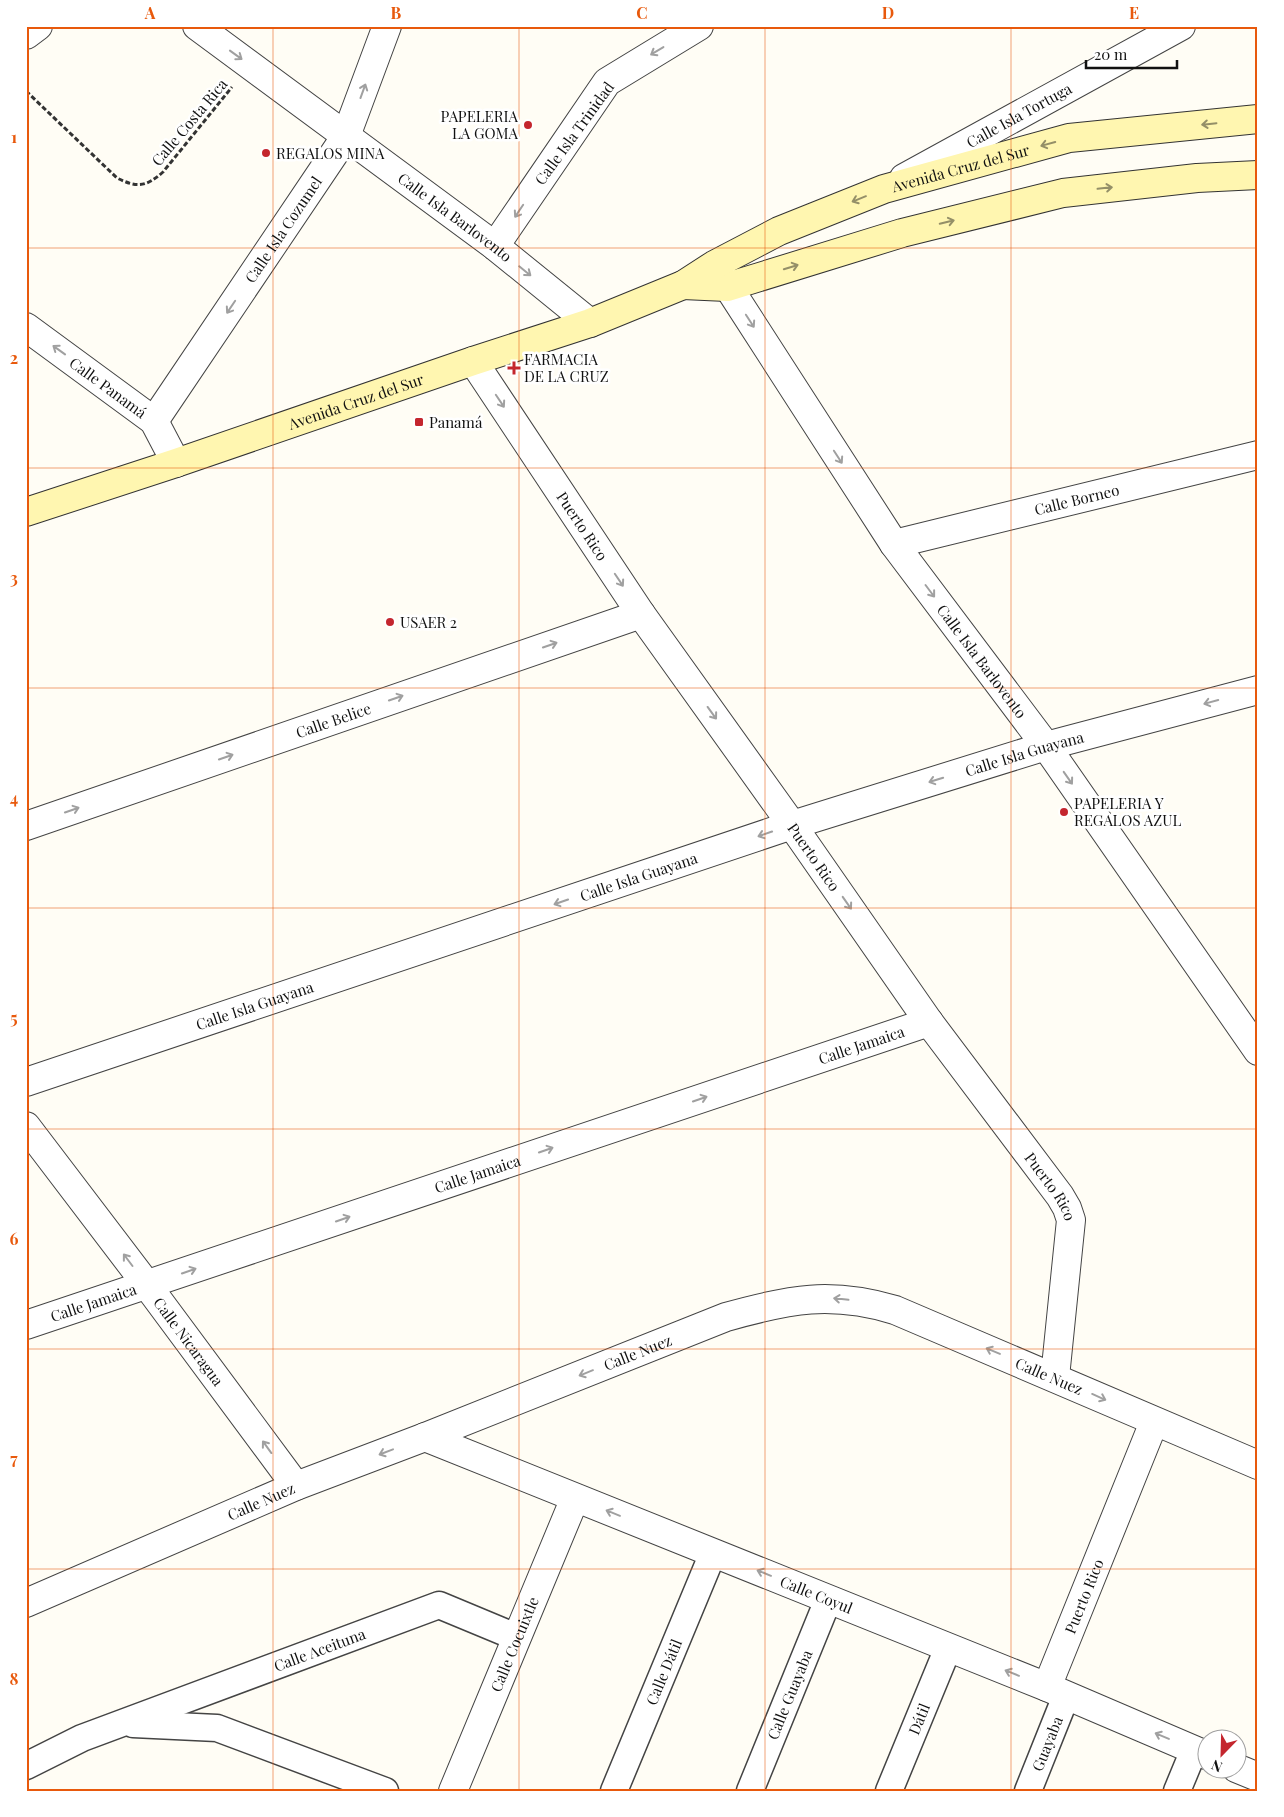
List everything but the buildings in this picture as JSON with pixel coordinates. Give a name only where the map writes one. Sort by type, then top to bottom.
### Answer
[{"type":"main road","name":"Avenida Cruz del Sur","points":[[721,276],[778,231],[884,189],[1069,138],[1258,120]]},
{"type":"main road","name":"Avenida Cruz del Sur","points":[[26,512],[590,323],[683,285],[1063,193],[1197,178],[1258,175]]},
{"type":"street","points":[[26,35],[38,26]]},
{"type":"street","name":"Calle Isla Barlovento","points":[[197,26],[495,246],[590,323]]},
{"type":"street","name":"Calle Isla Cozumel","points":[[154,421],[346,136],[387,26]]},
{"type":"street","name":"Calle Isla Trinidad","points":[[495,246],[607,82],[699,26]]},
{"type":"street","name":"Calle Isla Tortuga","points":[[884,189],[1181,26]]},
{"type":"street","name":"Calle Isla Barlovento","points":[[721,276],[894,544],[1046,746],[1258,1051]]},
{"type":"street","name":"Calle Panamá","points":[[26,327],[154,421],[176,463]]},
{"type":"street","name":"Puerto Rico","points":[[473,361],[641,614],[792,825],[929,1022],[1060,1196],[1070,1214],[1071,1220],[1055,1377]]},
{"type":"street","name":"Calle Borneo","points":[[894,544],[1258,455]]},
{"type":"street","name":"Calle Belice","points":[[26,826],[641,614]]},
{"type":"street","name":"Calle Isla Guayana","points":[[26,1082],[792,825],[1046,746],[1258,690]]},
{"type":"street","name":"Calle Jamaica","points":[[26,1325],[929,1022]]},
{"type":"street","name":"Calle Nicaragua","points":[[26,1126],[296,1486]]},
{"type":"street","name":"Calle Nuez","points":[[26,1603],[296,1486],[425,1437],[726,1317],[760,1307],[795,1300],[834,1298],[868,1302],[895,1310],[1258,1465]]},
{"type":"street","name":"Puerto Rico","points":[[1056,1692],[1154,1422]]},
{"type":"street","name":"Calle Coyul","points":[[425,1437],[1056,1692],[1196,1751]]},
{"type":"street","name":"Calle Cocuixtle","points":[[453,1791],[575,1498]]},
{"type":"street","name":"Calle Dátil","points":[[614,1791],[714,1553]]},
{"type":"street","name":"Calle Guayaba","points":[[750,1791],[828,1600]]},
{"type":"street","name":"Calle Aceituna","points":[[26,1766],[82,1738],[439,1605],[516,1637]]},
{"type":"street","name":"Dátil","points":[[889,1791],[948,1648]]},
{"type":"street","name":"Guayaba","points":[[1028,1791],[1056,1692]]},
{"type":"street","name":"Calle Aceituna","points":[[121,1723],[217,1728],[385,1791]]},
{"type":"street","points":[[1177,1791],[1196,1760]]},
{"type":"street","points":[[1246,1772],[1258,1777]]},
{"type":"path","name":"Calle Costa Rica","points":[[26,91],[117,178],[128,184],[141,185],[153,181],[163,172],[250,65]]},
{"type":"place","name":"PAPELERIA LA GOMA","points":[[528,125]]},
{"type":"place","name":"REGALOS MINA","points":[[266,153]]},
{"type":"place","name":"FARMACIA DE LA CRUZ","points":[[514,368]]},
{"type":"place","name":"Panamá","points":[[419,422]]},
{"type":"place","name":"USAER 2","points":[[390,622]]},
{"type":"place","name":"PAPELERIA Y REGALOS AZUL","points":[[1064,812]]}]
